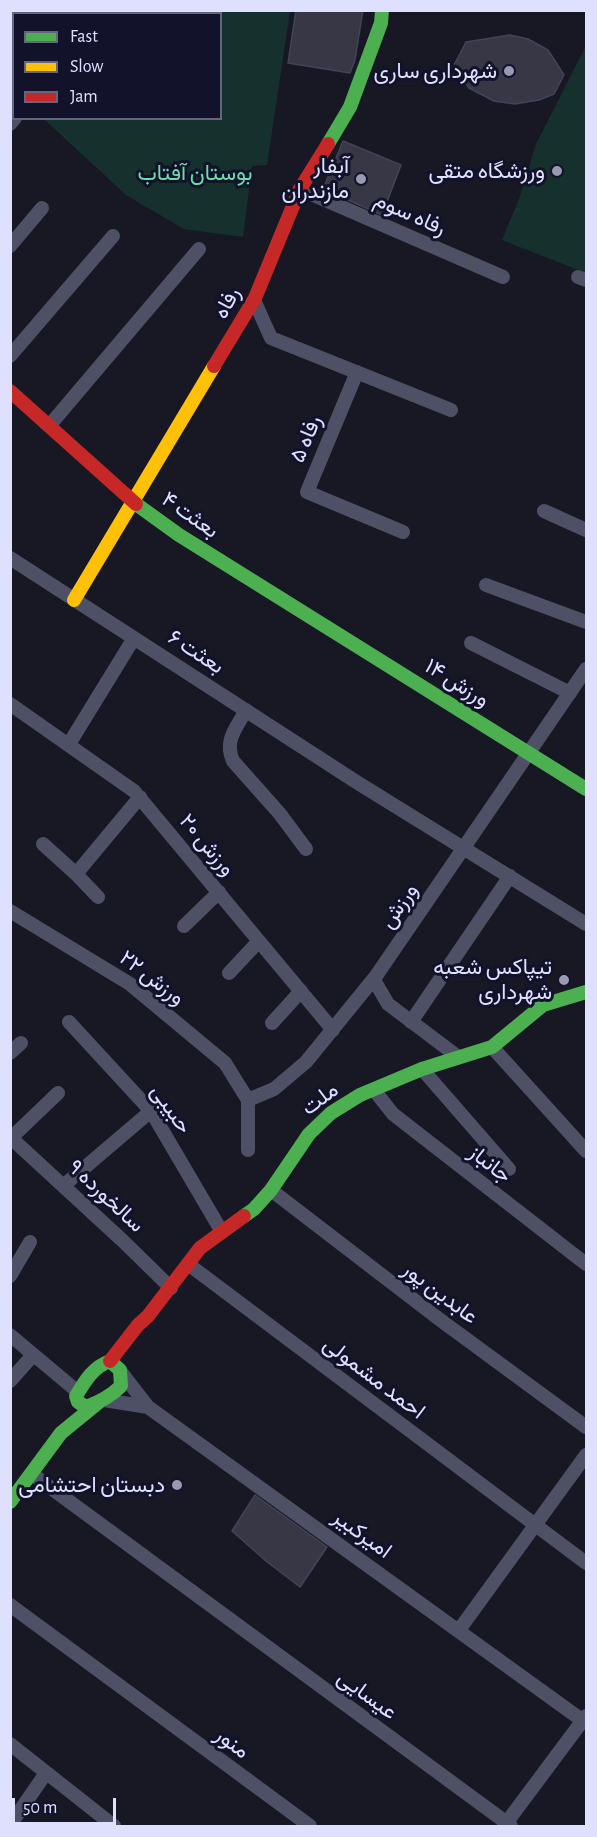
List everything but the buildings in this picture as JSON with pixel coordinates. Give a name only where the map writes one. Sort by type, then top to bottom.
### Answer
[{"type":"street","name":"رفاه","points":[[74,600],[254,300],[300,189],[350,107],[381,23],[382,10]]},
{"type":"street","name":"رفاه سوم","points":[[300,189],[503,277]]},
{"type":"street","points":[[10,246],[42,208]]},
{"type":"street","points":[[10,356],[113,236]]},
{"type":"street","points":[[49,426],[200,249]]},
{"type":"street","points":[[254,300],[271,338],[451,410]]},
{"type":"street","name":"رفاه ۵","points":[[357,372],[307,492],[403,532]]},
{"type":"street","name":"بعثت ۴","points":[[10,391],[134,501],[179,535],[363,649]]},
{"type":"street","points":[[544,511],[586,530]]},
{"type":"street","name":"بعثت ۶","points":[[10,558],[358,783],[586,924]]},
{"type":"street","points":[[486,585],[586,622]]},
{"type":"street","points":[[69,744],[134,638]]},
{"type":"street","points":[[471,643],[570,693]]},
{"type":"street","name":"ورزش ۱۴","points":[[363,649],[586,789]]},
{"type":"street","name":"ورزش","points":[[248,1100],[274,1089],[306,1062],[374,980],[586,669]]},
{"type":"street","name":"ورزش ۲۰","points":[[10,704],[135,791],[333,1030]]},
{"type":"street","points":[[246,710],[228,743],[229,752],[233,761],[280,814],[306,849]]},
{"type":"street","points":[[76,874],[140,797]]},
{"type":"street","points":[[43,844],[98,897]]},
{"type":"street","points":[[411,1022],[510,876]]},
{"type":"street","points":[[184,926],[219,892]]},
{"type":"street","name":"ورزش ۲۲","points":[[10,912],[130,984],[225,1063],[248,1100]]},
{"type":"street","points":[[229,973],[259,941]]},
{"type":"street","points":[[374,980],[388,1004],[457,1056]]},
{"type":"street","points":[[272,1023],[301,991]]},
{"type":"street","name":"ملت","points":[[102,1401],[121,1386],[117,1367],[148,1316],[200,1248],[254,1209],[271,1190],[309,1134],[331,1113],[360,1095],[422,1069],[457,1056],[492,1047],[543,1005],[583,994]]},
{"type":"street","name":"حبیبی","points":[[69,1022],[151,1111],[222,1232]]},
{"type":"street","points":[[10,1053],[21,1043]]},
{"type":"street","points":[[492,1047],[586,1150]]},
{"type":"street","points":[[422,1069],[509,1169]]},
{"type":"street","name":"جانباز","points":[[374,1090],[393,1114],[586,1264]]},
{"type":"street","points":[[11,1138],[58,1093]]},
{"type":"street","points":[[248,1100],[248,1150]]},
{"type":"street","points":[[63,1186],[151,1111]]},
{"type":"street","name":"سالخورده ۹","points":[[11,1138],[171,1288]]},
{"type":"street","name":"عابدین پور","points":[[271,1190],[439,1319],[586,1427]]},
{"type":"street","points":[[10,1276],[30,1242]]},
{"type":"street","name":"احمد مشمولی","points":[[188,1264],[586,1563]]},
{"type":"street","points":[[10,1335],[77,1394],[78,1402],[86,1407],[102,1401],[148,1407]]},
{"type":"street","points":[[10,1381],[33,1355]]},
{"type":"street","points":[[10,1502],[61,1433],[77,1394],[92,1373],[101,1364],[117,1367]]},
{"type":"street","name":"امیرکبیر","points":[[117,1367],[148,1407],[585,1720]]},
{"type":"street","points":[[61,1433],[102,1401]]},
{"type":"street","points":[[459,1630],[586,1455]]},
{"type":"street","name":"عیسایی","points":[[32,1474],[507,1825]]},
{"type":"street","name":"منور","points":[[10,1605],[310,1827]]},
{"type":"street","points":[[507,1825],[585,1720]]},
{"type":"street","points":[[10,1744],[114,1827]]},
{"type":"street","points":[[10,1825],[46,1773]]},
{"type":"green space","name":"بوستان آفتاب","points":[[290,11],[267,165],[252,166],[243,237],[184,229],[126,195],[45,120],[222,120],[222,12],[69,12]]},
{"type":"green space","name":"ورزشگاه متقی","points":[[586,46],[586,273],[502,240],[519,199],[536,144]]},
{"type":"water","points":[[167,10],[221,11],[221,12],[168,12]]},
{"type":"traffic: fast","points":[[328,144],[350,107],[381,23],[382,10]]},
{"type":"traffic: fast","points":[[136,504],[179,535],[586,789]]},
{"type":"traffic: fast","points":[[244,1216],[254,1209],[271,1190],[309,1134],[331,1113],[360,1095],[422,1069],[492,1047],[543,1005],[586,992]]},
{"type":"traffic: fast","points":[[110,1361],[120,1370],[121,1386],[105,1398],[86,1407],[78,1402],[76,1396],[86,1380],[99,1367],[110,1361]]},
{"type":"traffic: fast","points":[[10,1502],[61,1433],[99,1402]]},
{"type":"traffic: slow","points":[[74,600],[214,366]]},
{"type":"traffic: jam","points":[[214,366],[255,298],[300,189],[328,144]]},
{"type":"traffic: jam","points":[[10,391],[136,504]]},
{"type":"traffic: jam","points":[[110,1361],[200,1248],[244,1216]]},
{"type":"place","name":"شهرداری ساری","points":[[509,71]]},
{"type":"place","name":"ورزشگاه متقی","points":[[557,171]]},
{"type":"place","name":"آبفار مازندران","points":[[361,179]]},
{"type":"place","name":"تیپاکس شعبه شهرداری","points":[[564,980]]},
{"type":"place","name":"دبستان احتشامی","points":[[177,1485]]}]
